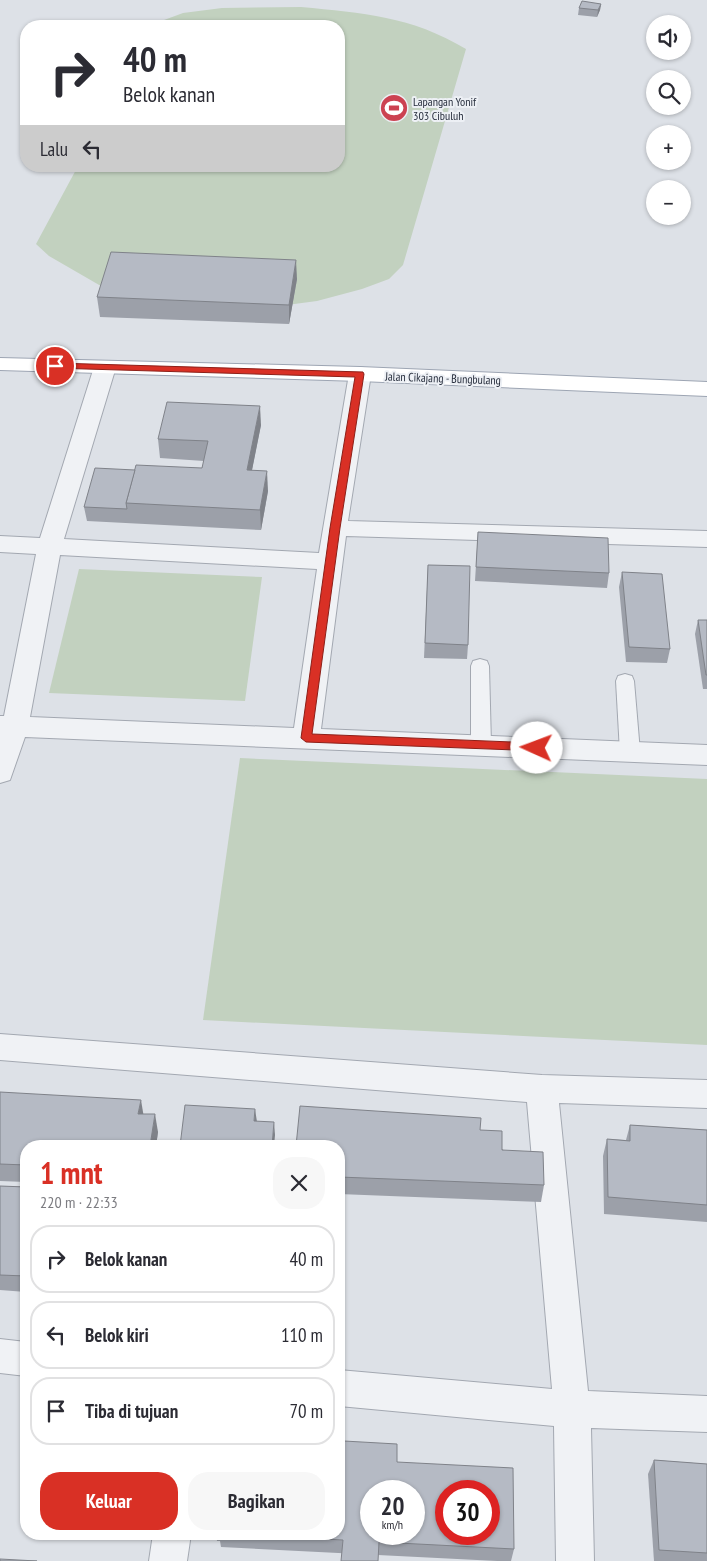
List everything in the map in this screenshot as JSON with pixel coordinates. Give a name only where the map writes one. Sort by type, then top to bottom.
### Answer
[{"type":"main road","name":"Jalan Cikajang - Bungbulang","points":[[0,364],[360,374],[707,389]]},
{"type":"street","points":[[0,773],[7,726],[49,548],[104,367]]},
{"type":"street","points":[[306,738],[335,528],[360,374]]},
{"type":"street","points":[[335,528],[707,539]]},
{"type":"street","points":[[0,544],[330,562]]},
{"type":"street","points":[[7,726],[707,755]]},
{"type":"street","points":[[0,1047],[542,1089],[707,1094]]},
{"type":"street","points":[[542,1089],[572,1409],[575,1561]]},
{"type":"street","points":[[0,1356],[20,1358]]},
{"type":"street","points":[[345,1389],[572,1409],[707,1414]]},
{"type":"street","points":[[168,1561],[171,1540]]},
{"type":"lane","points":[[480,666],[481,745]]},
{"type":"lane","points":[[625,681],[630,752]]},
{"type":"green space","name":"Lapangan Yonif 303 Cibuluh","points":[[301,7],[366,14],[426,29],[466,49],[403,265],[389,279],[362,289],[317,301],[264,308],[113,293],[49,256],[36,244],[75,172],[345,172],[345,20],[164,20],[183,13],[222,8]]},
{"type":"green space","points":[[79,569],[262,577],[245,701],[49,693]]},
{"type":"green space","points":[[240,758],[707,779],[707,1045],[203,1020]]},
{"type":"building","points":[[582,1],[601,4],[598,10],[579,8]]},
{"type":"building","points":[[111,252],[296,260],[289,305],[97,297]]},
{"type":"building","points":[[167,402],[260,406],[247,470],[267,471],[260,510],[126,503],[136,465],[202,468],[208,441],[158,439]]},
{"type":"building","points":[[95,468],[135,470],[126,503],[127,509],[84,507]]},
{"type":"building","points":[[478,532],[608,538],[609,573],[476,567]]},
{"type":"building","points":[[428,565],[470,566],[468,645],[425,643]]},
{"type":"building","points":[[622,572],[662,574],[670,649],[629,647]]},
{"type":"building","points":[[698,620],[707,620],[707,675],[706,675]]},
{"type":"building","points":[[0,1092],[141,1100],[138,1114],[155,1114],[151,1140],[20,1140],[20,1165],[0,1164]]},
{"type":"building","points":[[185,1105],[255,1109],[254,1121],[274,1122],[272,1140],[181,1140]]},
{"type":"building","points":[[300,1106],[481,1118],[480,1130],[502,1131],[502,1150],[543,1152],[544,1185],[345,1177],[345,1140],[297,1140]]},
{"type":"building","points":[[630,1125],[707,1130],[707,1205],[608,1197],[607,1139],[630,1141]]},
{"type":"building","points":[[0,1186],[20,1187],[20,1276],[0,1275]]},
{"type":"building","points":[[345,1441],[397,1444],[397,1462],[513,1468],[514,1549],[437,1545],[500,1545],[500,1480],[435,1480],[435,1545],[425,1544],[425,1480],[360,1480],[360,1545],[379,1545],[378,1561],[341,1561],[343,1540],[345,1540]]},
{"type":"building","points":[[654,1460],[707,1464],[707,1553],[659,1550]]},
{"type":"building","points":[[0,1559],[37,1561],[0,1561]]},
{"type":"place","name":"Lapangan Yonif 303 Cibuluh","points":[[394,108]]},
{"type":"route","points":[[55,366],[360,374],[335,528],[306,738],[537,748]]}]
